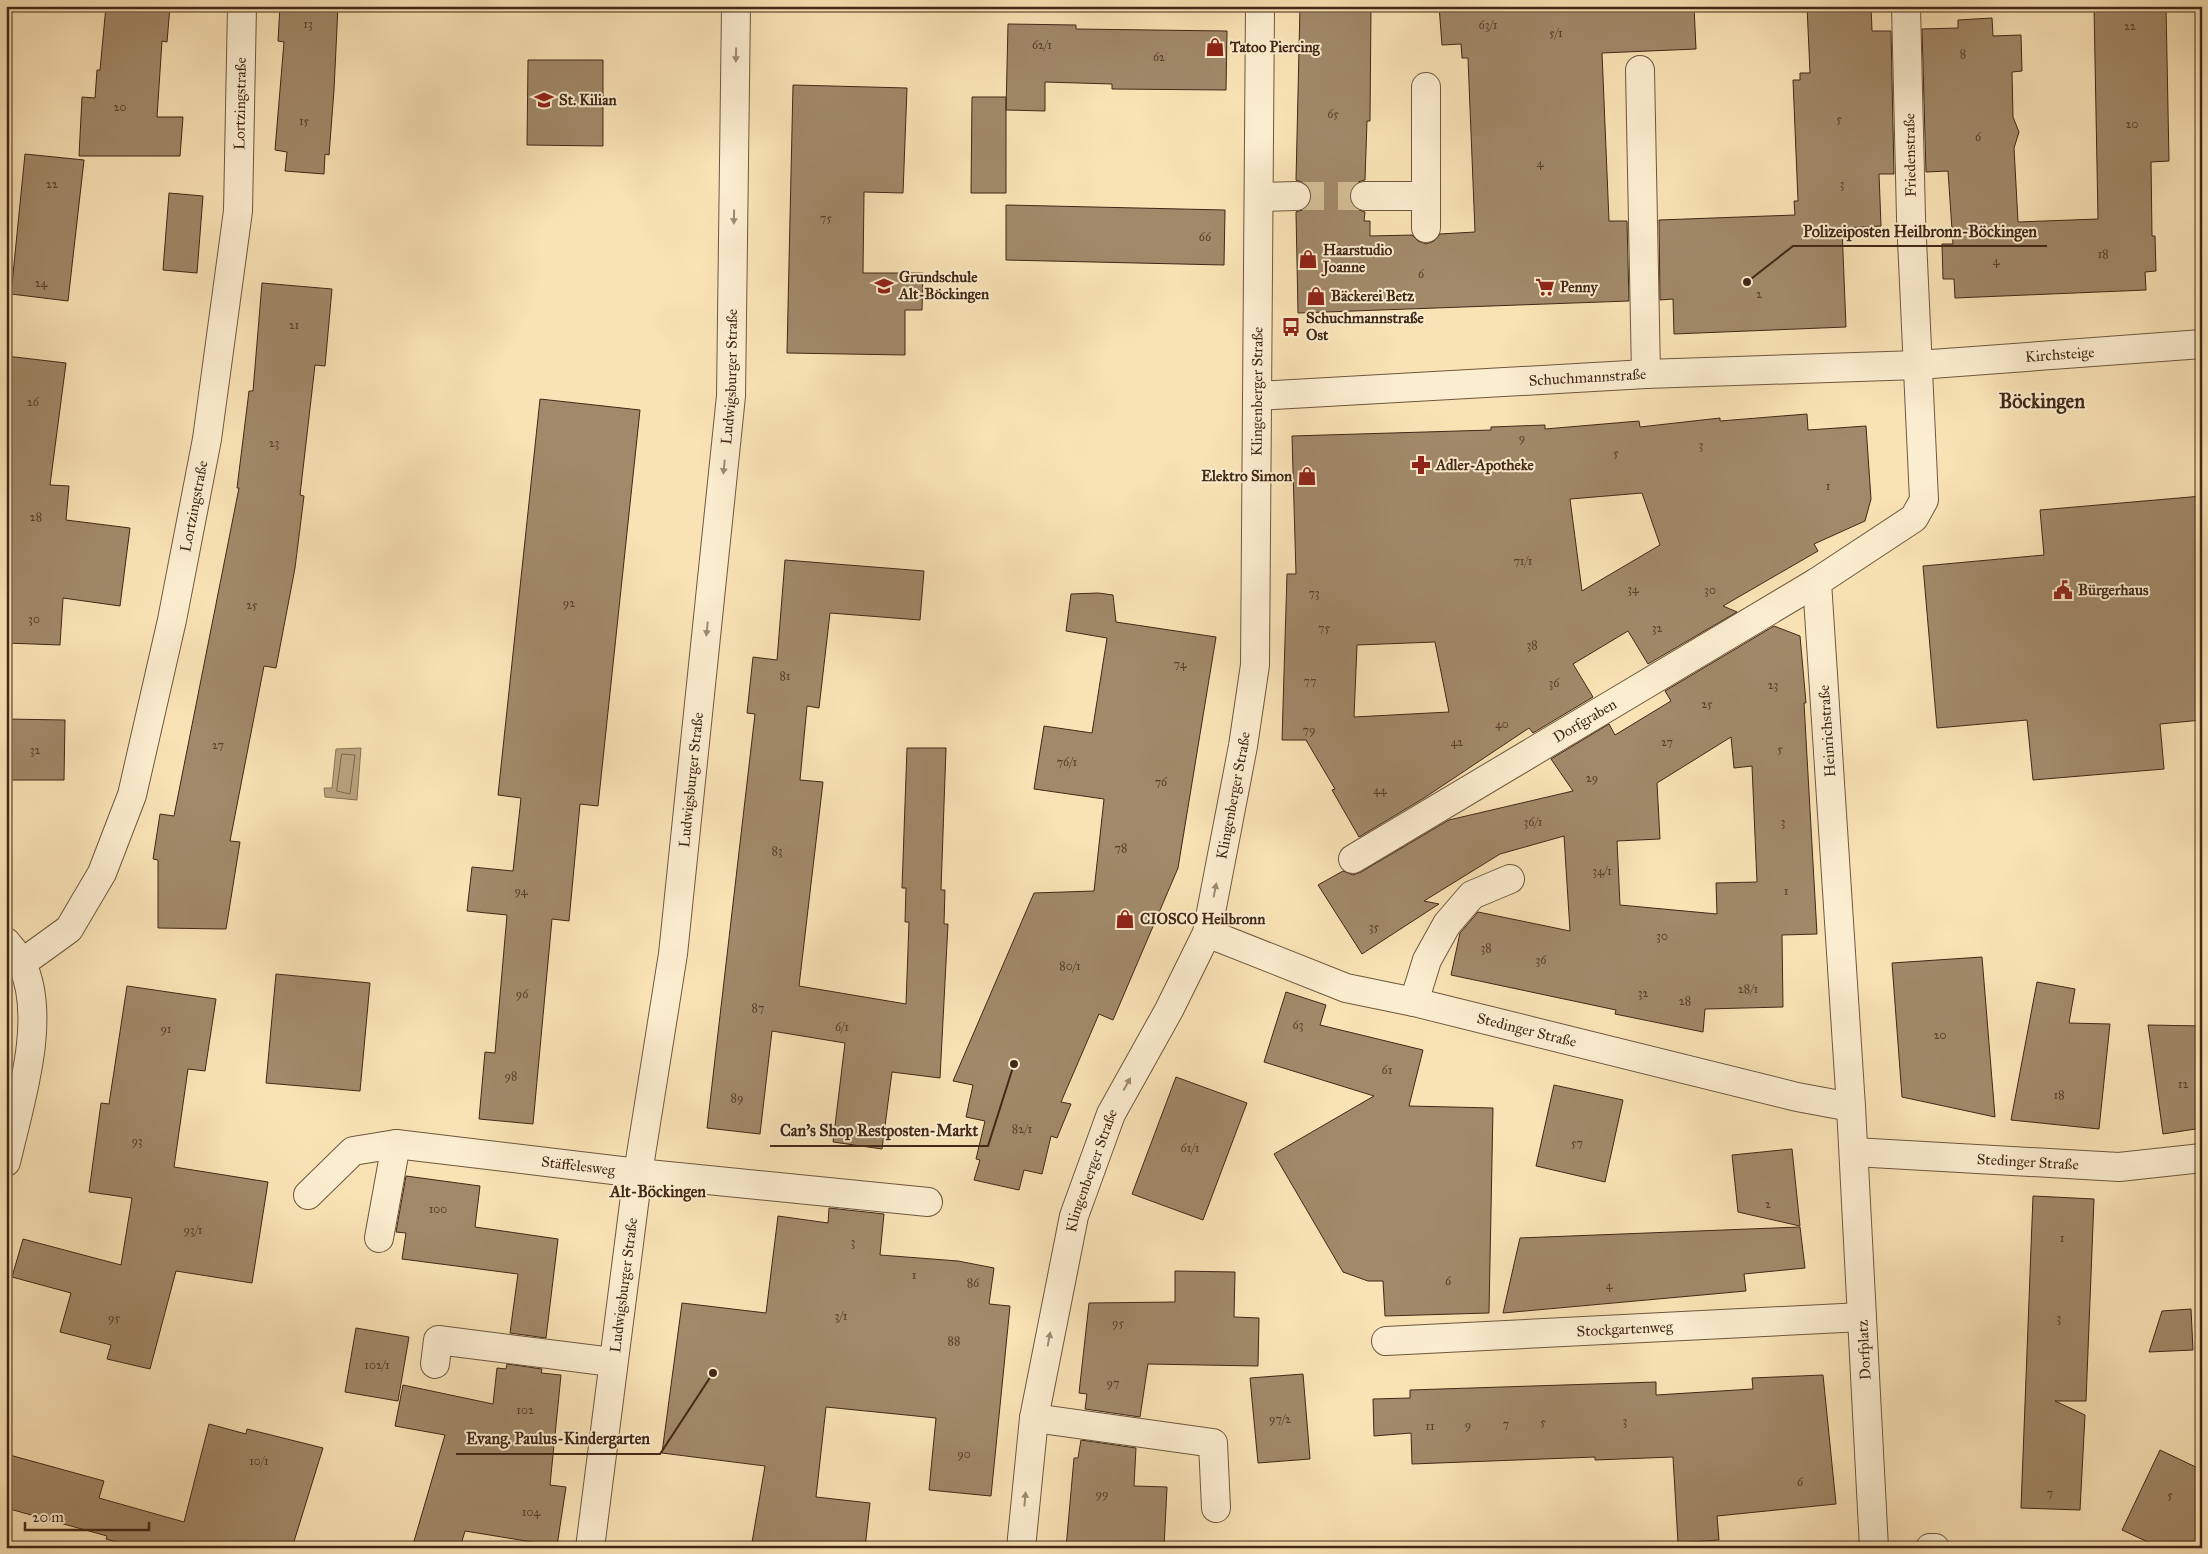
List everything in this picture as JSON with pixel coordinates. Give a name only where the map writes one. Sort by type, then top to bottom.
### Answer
[{"type":"street","name":"Lortzingstraße","points":[[14,953],[69,929],[102,873],[132,795],[172,620],[207,439],[238,211],[242,6]]},
{"type":"street","name":"Ludwigsburger Straße","points":[[590,1548],[612,1362],[638,1173],[673,954],[731,396],[736,6]]},
{"type":"street","name":"Klingenberger Straße","points":[[1021,1548],[1034,1418],[1074,1216],[1111,1114],[1169,1010],[1207,933],[1241,757],[1255,665],[1260,6]]},
{"type":"street","name":"Friedenstraße","points":[[1906,6],[1911,218],[1918,365]]},
{"type":"street","points":[[1640,70],[1646,374]]},
{"type":"street","points":[[1426,87],[1426,228]]},
{"type":"street","points":[[1259,197],[1296,196]]},
{"type":"street","points":[[1365,196],[1426,196]]},
{"type":"street","name":"Kirchsteige","points":[[1918,365],[2202,344]]},
{"type":"street","points":[[1817,582],[1914,518],[1924,500],[1918,365]]},
{"type":"street","name":"Schuchmannstraße","points":[[1257,396],[1646,374],[1918,365]]},
{"type":"street","name":"Dorfgraben","points":[[1353,859],[1817,582]]},
{"type":"street","name":"Heinrichstraße","points":[[1817,582],[1854,1152]]},
{"type":"street","points":[[1414,1002],[1427,960],[1447,924],[1472,895],[1510,880]]},
{"type":"street","name":"Stedinger Straße","points":[[1207,933],[1346,988],[1414,1002],[1787,1095],[1852,1107]]},
{"type":"street","points":[[6,1162],[30,1051],[34,1009],[14,953]]},
{"type":"street","points":[[379,1238],[396,1144]]},
{"type":"street","name":"Stäffelesweg","points":[[308,1196],[353,1151],[396,1144],[638,1173],[928,1202]]},
{"type":"street","name":"Stedinger Straße","points":[[1854,1152],[2120,1167],[2202,1158]]},
{"type":"street","name":"Dorfplatz","points":[[1854,1152],[1874,1548]]},
{"type":"street","name":"Stockgartenweg","points":[[1386,1341],[1862,1317]]},
{"type":"street","points":[[435,1364],[438,1340],[612,1362]]},
{"type":"street","points":[[1034,1418],[1213,1443],[1216,1508]]},
{"type":"street","points":[[1930,1548],[1935,1548]]},
{"type":"water","points":[[361,748],[357,800],[325,797],[324,788],[332,788],[336,749]]},
{"type":"building","points":[[106,6],[170,6],[167,42],[162,41],[157,117],[183,117],[180,156],[79,156],[82,97],[95,98],[97,70],[100,70]]},
{"type":"building","points":[[280,6],[338,6],[329,155],[325,154],[324,174],[285,171],[287,152],[275,150],[284,42],[278,41]]},
{"type":"building","points":[[1300,6],[1371,6],[1370,121],[1367,121],[1365,180],[1358,182],[1352,188],[1349,196],[1351,203],[1357,209],[1365,212],[1364,221],[1370,221],[1370,236],[1412,235],[1418,241],[1426,244],[1434,241],[1440,234],[1475,232],[1468,58],[1462,58],[1461,44],[1442,45],[1439,6],[1694,6],[1696,49],[1602,53],[1609,221],[1627,221],[1629,301],[1298,313],[1296,212],[1305,209],[1310,203],[1312,196],[1309,187],[1296,180]]},
{"type":"building","points":[[1807,6],[1871,6],[1872,31],[1891,31],[1894,174],[1879,174],[1881,226],[1842,228],[1846,327],[1674,334],[1673,299],[1660,300],[1659,220],[1795,215],[1794,201],[1798,201],[1793,80],[1800,80],[1800,73],[1810,73]]},
{"type":"building","points":[[2094,6],[2166,6],[2169,161],[2151,162],[2152,236],[2155,236],[2156,271],[2145,272],[2146,290],[1955,298],[1954,279],[1943,279],[1942,244],[1953,244],[1948,171],[1926,172],[1922,29],[1958,28],[1958,20],[1992,18],[1993,36],[2021,35],[2022,71],[2012,72],[2013,117],[2019,132],[2014,148],[2018,222],[2098,219]]},
{"type":"building","points":[[1008,24],[1076,25],[1076,29],[1227,31],[1226,90],[1112,89],[1112,84],[1045,82],[1045,111],[1006,110]]},
{"type":"building","points":[[528,60],[603,60],[603,146],[527,145]]},
{"type":"building","points":[[793,85],[907,88],[903,193],[864,192],[863,273],[923,273],[922,310],[905,310],[905,355],[787,353]]},
{"type":"building","points":[[972,97],[1006,97],[1006,193],[971,193]]},
{"type":"building","points":[[25,154],[84,160],[68,301],[11,294]]},
{"type":"building","points":[[169,193],[203,196],[197,273],[163,270]]},
{"type":"building","points":[[1006,205],[1225,210],[1224,265],[1006,260]]},
{"type":"building","points":[[262,283],[332,289],[325,366],[315,365],[300,495],[304,496],[295,568],[276,668],[264,666],[230,841],[240,842],[226,929],[158,928],[158,860],[153,859],[160,814],[174,816],[239,488],[237,488],[249,391],[253,391]]},
{"type":"building","points":[[6,356],[66,363],[50,485],[69,486],[66,520],[130,528],[120,606],[63,598],[60,645],[6,643]]},
{"type":"building","points":[[540,399],[640,410],[598,806],[580,804],[569,921],[552,919],[533,1124],[479,1119],[485,1052],[495,1053],[507,915],[467,911],[472,867],[513,871],[521,798],[498,795]]},
{"type":"building","points":[[1807,414],[1808,430],[1866,426],[1871,499],[1865,521],[1814,544],[1818,551],[1723,606],[1737,612],[1648,664],[1628,631],[1573,664],[1593,697],[1533,733],[1529,728],[1424,798],[1359,837],[1332,790],[1335,789],[1306,740],[1282,740],[1287,574],[1296,574],[1292,436],[1491,430],[1491,427],[1545,425],[1545,429],[1639,421],[1640,427],[1720,418],[1720,421]],"holes":[[[1642,493],[1660,545],[1582,591],[1570,499]],[[1435,642],[1449,712],[1354,717],[1357,645]]]},
{"type":"building","name":"Bürgerhaus","points":[[2202,496],[2202,720],[2160,724],[2164,769],[2033,780],[2027,720],[1937,728],[1923,566],[2044,555],[2040,510]]},
{"type":"building","points":[[785,560],[924,571],[920,620],[830,613],[819,708],[807,706],[800,780],[823,782],[799,986],[906,1004],[909,922],[905,922],[906,888],[902,888],[907,748],[946,748],[941,890],[945,890],[944,924],[948,924],[940,1078],[892,1072],[882,1149],[833,1142],[845,1043],[772,1031],[760,1134],[707,1128],[755,714],[747,713],[753,657],[777,660]]},
{"type":"building","points":[[1098,593],[1113,595],[1116,622],[1216,637],[1178,868],[1113,1020],[1099,1014],[1061,1102],[1071,1104],[1057,1138],[1051,1136],[1042,1174],[1024,1170],[1019,1190],[974,1180],[980,1160],[976,1159],[985,1121],[966,1117],[973,1085],[953,1081],[1034,893],[1094,891],[1104,799],[1034,789],[1044,726],[1092,733],[1107,638],[1066,631],[1071,594]]},
{"type":"building","points":[[1774,626],[1800,636],[1806,703],[1804,703],[1817,934],[1782,935],[1783,1007],[1705,1009],[1703,1032],[1615,1014],[1616,1010],[1451,975],[1460,933],[1478,912],[1570,931],[1564,836],[1500,854],[1424,901],[1439,904],[1362,954],[1318,885],[1343,871],[1353,875],[1361,872],[1449,820],[1573,791],[1551,759],[1609,724],[1615,735],[1671,701],[1665,691]],"holes":[[[1731,737],[1734,768],[1752,766],[1757,882],[1716,883],[1717,914],[1620,905],[1617,841],[1660,839],[1657,783]]]},
{"type":"building","points":[[6,719],[65,720],[64,780],[6,780]]},
{"type":"building","points":[[1982,957],[1995,1117],[1902,1097],[1892,963]]},
{"type":"building","points":[[276,974],[370,983],[360,1091],[266,1083]]},
{"type":"building","points":[[2037,982],[2075,989],[2069,1023],[2110,1024],[2099,1129],[2011,1120]]},
{"type":"building","points":[[127,986],[216,999],[205,1071],[188,1069],[174,1167],[268,1182],[252,1283],[176,1271],[150,1369],[107,1359],[111,1345],[60,1332],[71,1293],[12,1277],[23,1239],[121,1265],[132,1198],[89,1192],[101,1103],[109,1104]]},
{"type":"building","points":[[1286,992],[1326,1005],[1320,1025],[1423,1050],[1409,1106],[1493,1108],[1489,1313],[1385,1316],[1383,1281],[1368,1281],[1343,1272],[1274,1154],[1374,1096],[1264,1062]]},
{"type":"building","points":[[2148,1025],[2202,1026],[2202,1128],[2163,1134]]},
{"type":"building","points":[[1176,1077],[1247,1103],[1203,1220],[1132,1194]]},
{"type":"building","points":[[1554,1085],[1623,1100],[1605,1182],[1536,1166]]},
{"type":"building","points":[[1792,1149],[1800,1226],[1738,1212],[1732,1155]]},
{"type":"building","points":[[406,1176],[480,1186],[475,1227],[558,1239],[546,1338],[510,1333],[518,1274],[402,1259],[406,1233],[396,1232]]},
{"type":"building","points":[[2033,1196],[2094,1199],[2086,1401],[2055,1401],[2085,1415],[2080,1510],[2021,1508]]},
{"type":"building","points":[[829,1208],[884,1214],[880,1255],[958,1261],[994,1268],[989,1304],[1010,1306],[991,1496],[929,1490],[936,1418],[826,1407],[816,1497],[870,1503],[865,1548],[751,1548],[765,1466],[662,1453],[682,1303],[766,1313],[778,1216],[828,1223]]},
{"type":"building","points":[[1800,1227],[1805,1268],[1744,1274],[1746,1291],[1503,1313],[1520,1238]]},
{"type":"building","points":[[1175,1271],[1235,1272],[1234,1317],[1259,1318],[1258,1366],[1148,1364],[1140,1417],[1085,1409],[1087,1394],[1079,1393],[1089,1303],[1175,1302]]},
{"type":"building","points":[[2191,1309],[2193,1350],[2149,1352],[2162,1311]]},
{"type":"building","points":[[356,1328],[409,1337],[398,1401],[345,1392]]},
{"type":"building","points":[[507,1364],[542,1369],[541,1373],[561,1375],[550,1485],[566,1487],[557,1546],[465,1531],[460,1548],[412,1548],[445,1435],[395,1426],[403,1385],[493,1404],[497,1368],[506,1369]]},
{"type":"building","points":[[1303,1374],[1310,1459],[1258,1463],[1250,1378]]},
{"type":"building","points":[[1823,1375],[1836,1504],[1717,1516],[1719,1540],[1678,1543],[1673,1457],[1595,1460],[1595,1457],[1412,1464],[1411,1433],[1374,1436],[1373,1399],[1410,1398],[1410,1390],[1656,1382],[1656,1395],[1753,1389],[1752,1378]]},
{"type":"building","points":[[209,1424],[246,1434],[247,1429],[323,1448],[292,1548],[139,1548],[106,1539],[107,1536],[6,1508],[6,1454],[104,1481],[99,1498],[184,1522]]},
{"type":"building","points":[[1081,1440],[1136,1448],[1134,1486],[1167,1487],[1164,1548],[1066,1548],[1074,1458],[1078,1458]]},
{"type":"building","points":[[2160,1450],[2202,1470],[2202,1548],[2161,1548],[2122,1530]]},
{"type":"tunnel","points":[[1296,196],[1365,196]]},
{"type":"place","name":"Tatoo Piercing","points":[[1215,47]]},
{"type":"place","name":"St. Kilian","points":[[544,100]]},
{"type":"place","name":"Haarstudio Joanne","points":[[1308,259]]},
{"type":"place","name":"Polizeiposten Heilbronn-Böckingen","points":[[1747,282]]},
{"type":"place","name":"Grundschule Alt-Böckingen","points":[[884,286]]},
{"type":"place","name":"Penny","points":[[1545,287]]},
{"type":"place","name":"Bäckerei Betz","points":[[1316,296]]},
{"type":"place","name":"Schuchmannstraße Ost","points":[[1291,327]]},
{"type":"place","name":"Adler-Apotheke","points":[[1421,465]]},
{"type":"place","name":"Elektro Simon","points":[[1307,476]]},
{"type":"place","name":"Bürgerhaus","points":[[2063,590]]},
{"type":"place","name":"CIOSCO Heilbronn","points":[[1125,919]]},
{"type":"place","name":"Can's Shop Restposten-Markt","points":[[1014,1064]]},
{"type":"place","name":"Evang. Paulus-Kindergarten","points":[[713,1373]]},
{"type":"district","name":"Böckingen","points":[[2042,401]]},
{"type":"district","name":"Alt-Böckingen","points":[[658,1191]]}]
